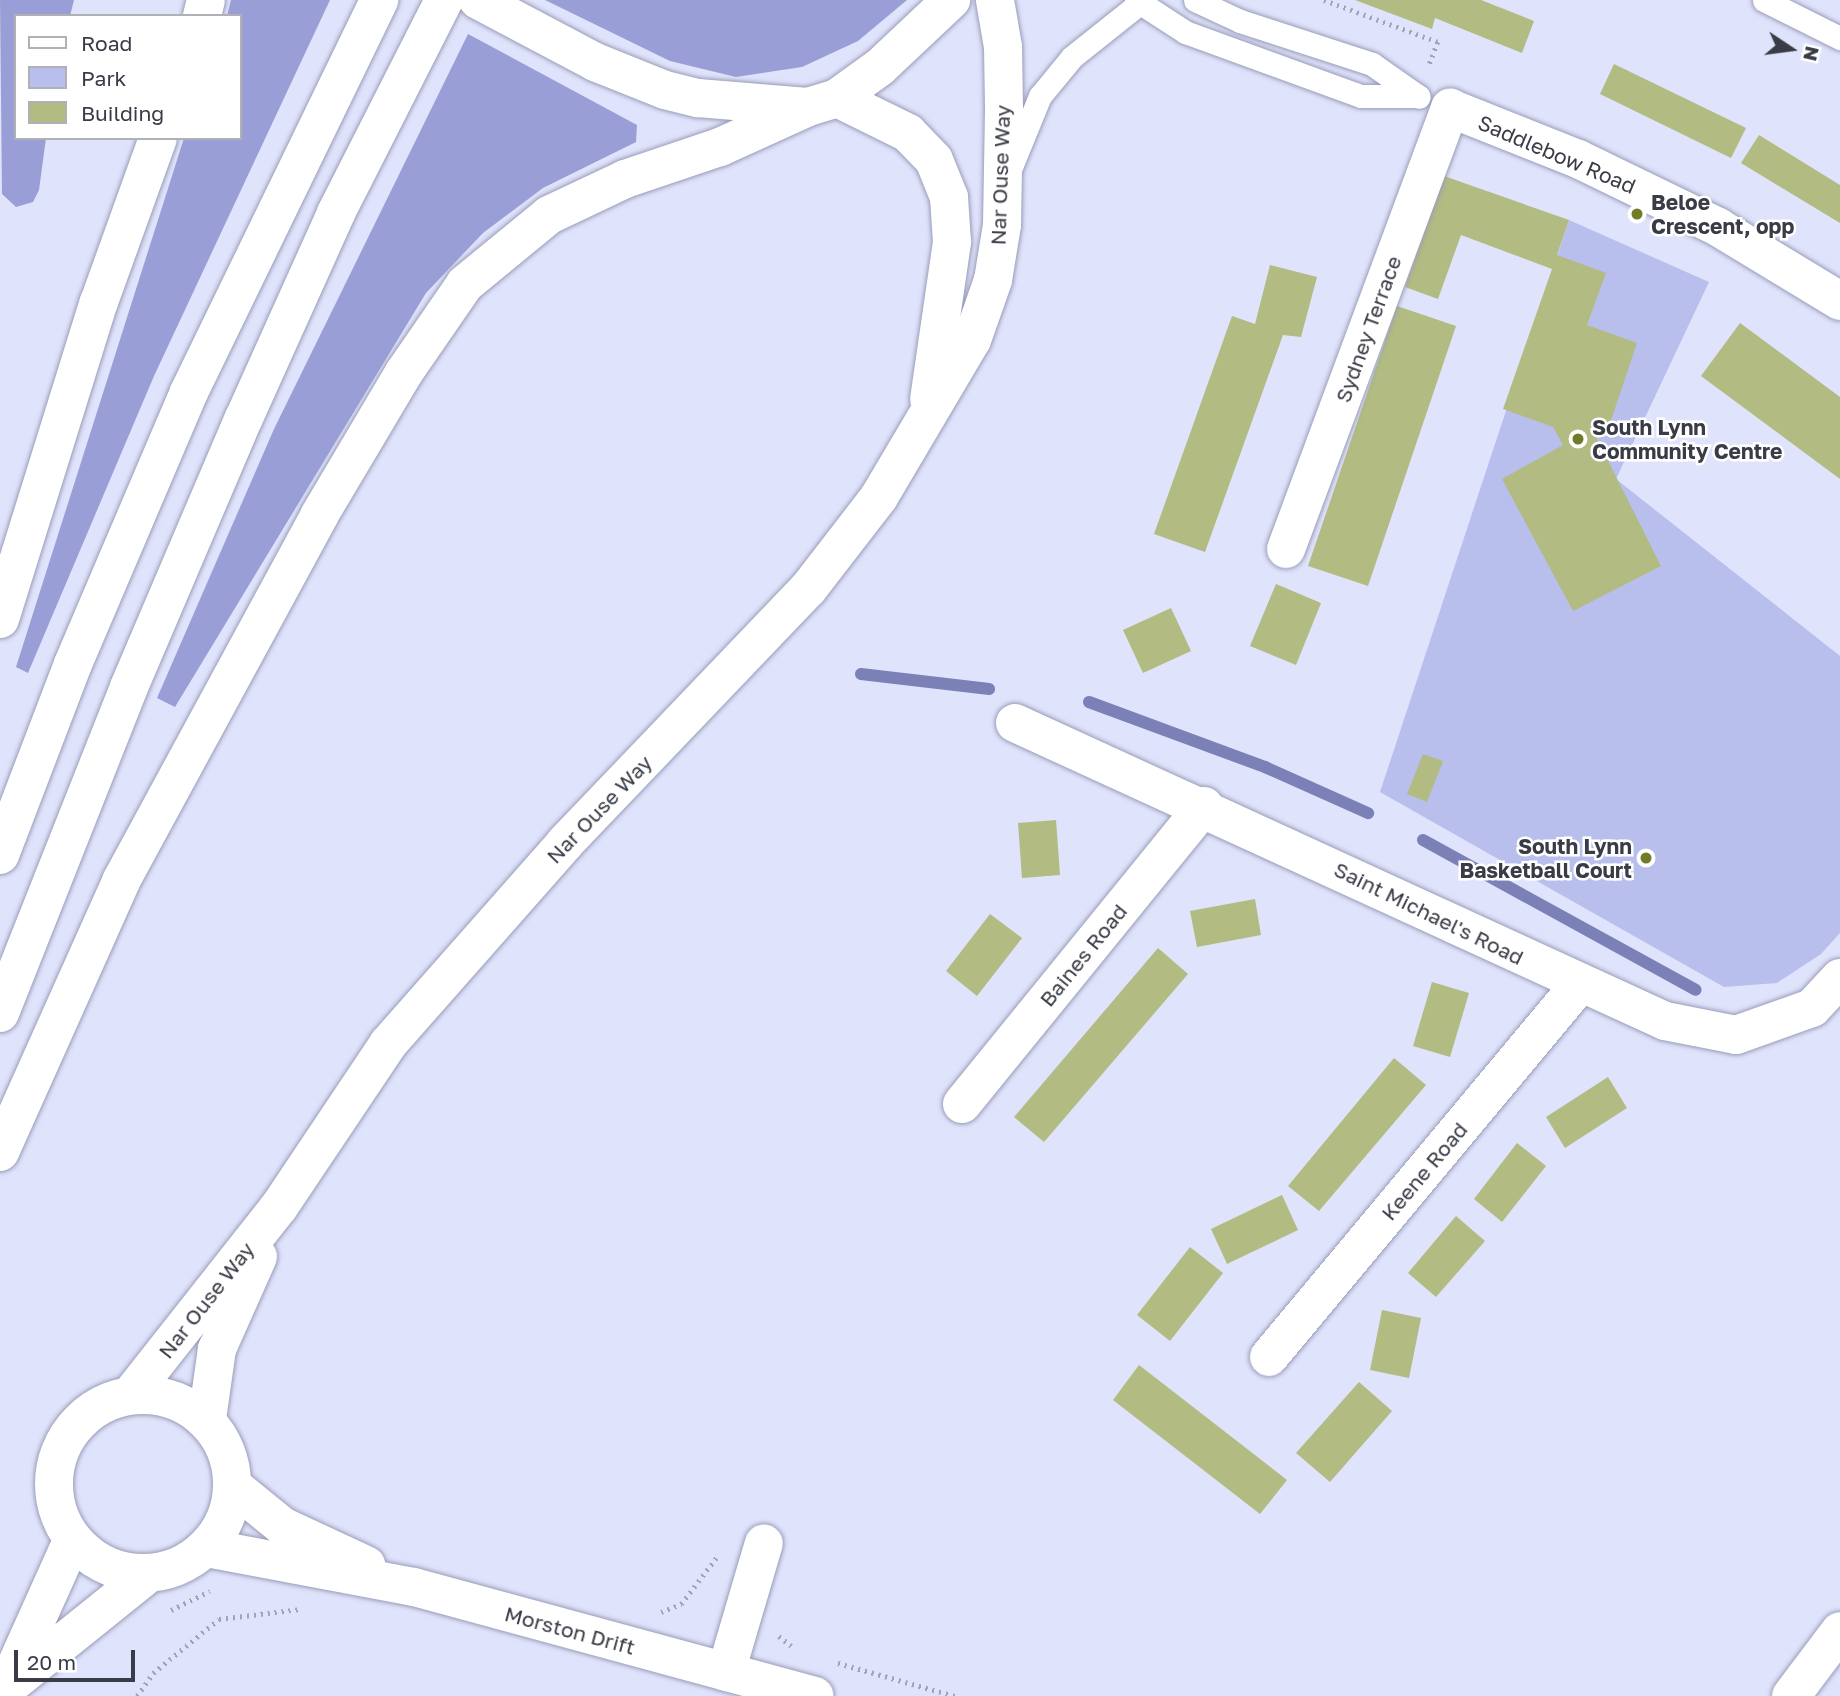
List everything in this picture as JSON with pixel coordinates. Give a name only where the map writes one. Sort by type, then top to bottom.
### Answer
[{"type":"main road","points":[[0,855],[74,664],[189,392],[379,0]]},
{"type":"main road","points":[[0,1013],[129,687],[244,418],[337,214],[444,0]]},
{"type":"main road","points":[[478,0],[595,62],[698,98],[822,103]]},
{"type":"main road","points":[[0,1152],[121,881],[320,514],[403,374],[465,284],[549,215],[625,179],[720,147],[822,103],[880,68],[951,0]]},
{"type":"main road","name":"Nar Ouse Way","points":[[132,1393],[279,1207],[388,1044],[565,843],[808,589],[879,497],[972,341],[993,280],[1003,188],[1003,47],[995,0]]},
{"type":"main road","name":"Saddlebow Road","points":[[1434,102],[1578,159],[1718,227],[1840,301]]},
{"type":"main road","name":"Sydney Terrace","points":[[1286,549],[1434,102]]},
{"type":"main road","name":"Nar Ouse Way","points":[[822,103],[908,133],[934,160],[949,197],[951,242],[927,418]]},
{"type":"main road","points":[[0,619],[99,302],[157,140]]},
{"type":"main road","name":"Saint Michael's Road","points":[[1015,723],[1204,806],[1579,985],[1665,1021],[1736,1035],[1812,1008],[1840,978]]},
{"type":"main road","name":"Baines Road","points":[[962,1104],[1204,806]]},
{"type":"main road","name":"Keene Road","points":[[1269,1357],[1579,985]]},
{"type":"main road","name":"Nar Ouse Way","points":[[207,1419],[218,1349],[279,1207]]},
{"type":"main road","points":[[4,1693],[147,1575],[179,1567],[207,1548],[226,1519],[233,1486],[224,1444],[207,1419],[174,1398],[132,1393],[91,1409],[59,1448],[53,1496],[72,1541],[104,1566],[147,1575]]},
{"type":"main road","name":"Morston Drift","points":[[233,1486],[282,1526],[414,1587]]},
{"type":"main road","points":[[4,1693],[72,1541]]},
{"type":"main road","points":[[726,1672],[764,1542]]},
{"type":"main road","name":"Morston Drift","points":[[207,1548],[414,1587],[814,1696]]},
{"type":"main road","points":[[1791,1696],[1840,1631]]},
{"type":"lane","name":"Saddlebow Road","points":[[1195,0],[1240,21],[1372,64],[1434,102]]},
{"type":"lane","points":[[1764,0],[1840,38]]},
{"type":"lane","name":"Saddlebow Road","points":[[1003,188],[1040,96],[1072,57],[1138,2],[1208,41],[1361,96],[1434,102]]},
{"type":"path","points":[[1324,0],[1438,42],[1434,102]]},
{"type":"path","points":[[650,1617],[681,1604],[722,1551]]},
{"type":"path","points":[[167,1612],[212,1589]]},
{"type":"path","points":[[137,1696],[153,1673],[219,1619],[316,1607]]},
{"type":"path","points":[[775,1632],[801,1654]]},
{"type":"path","points":[[827,1660],[955,1696]]},
{"type":"green space","points":[[1569,220],[1709,282],[1616,479],[1840,656],[1840,933],[1821,954],[1777,983],[1724,987],[1380,792]]},
{"type":"shaded area","points":[[0,0],[74,0],[70,14],[14,14],[14,140],[46,140],[39,190],[33,202],[16,207],[2,194]]},
{"type":"shaded area","points":[[231,0],[330,0],[154,376],[28,673],[16,667],[183,140],[242,140],[242,14],[228,14]]},
{"type":"shaded area","points":[[545,0],[907,0],[858,41],[802,67],[736,77],[670,61]]},
{"type":"shaded area","points":[[468,34],[637,125],[636,142],[543,188],[483,233],[426,293],[175,707],[157,698],[274,429]]},
{"type":"building","points":[[1355,0],[1481,0],[1534,21],[1522,53],[1435,18],[1432,29]]},
{"type":"building","points":[[1614,64],[1746,128],[1731,158],[1600,94]]},
{"type":"building","points":[[1759,135],[1840,185],[1840,223],[1741,163]]},
{"type":"building","name":"South Lynn Community Centre","points":[[1444,176],[1569,220],[1557,255],[1606,273],[1587,325],[1637,343],[1607,432],[1591,427],[1661,566],[1573,611],[1502,479],[1563,445],[1553,427],[1503,409],[1552,269],[1461,235],[1438,299],[1405,287]]},
{"type":"building","points":[[1270,265],[1317,277],[1301,337],[1283,335],[1205,552],[1154,534],[1232,316],[1255,324]]},
{"type":"building","points":[[1397,306],[1456,326],[1368,586],[1308,566]]},
{"type":"building","points":[[1740,323],[1840,397],[1840,479],[1701,376]]},
{"type":"building","points":[[1276,584],[1321,603],[1296,665],[1250,646]]},
{"type":"building","points":[[1171,608],[1191,651],[1143,673],[1123,630]]},
{"type":"building","points":[[1423,754],[1443,761],[1427,802],[1407,794]]},
{"type":"building","points":[[1056,820],[1060,875],[1022,878],[1018,823]]},
{"type":"building","points":[[1255,899],[1261,935],[1197,947],[1190,911]]},
{"type":"building","points":[[990,914],[1022,938],[977,996],[946,971]]},
{"type":"building","points":[[1158,948],[1188,974],[1044,1142],[1014,1117]]},
{"type":"building","points":[[1432,982],[1469,993],[1450,1057],[1413,1046]]},
{"type":"building","points":[[1394,1058],[1426,1085],[1319,1211],[1288,1186]]},
{"type":"building","points":[[1608,1077],[1627,1108],[1565,1148],[1546,1117]]},
{"type":"building","points":[[1517,1143],[1546,1166],[1502,1222],[1474,1199]]},
{"type":"building","points":[[1282,1195],[1298,1230],[1227,1264],[1211,1229]]},
{"type":"building","points":[[1456,1216],[1485,1241],[1436,1297],[1408,1273]]},
{"type":"building","points":[[1190,1247],[1223,1273],[1170,1341],[1137,1315]]},
{"type":"building","points":[[1382,1310],[1421,1318],[1409,1378],[1370,1370]]},
{"type":"building","points":[[1139,1365],[1287,1480],[1260,1514],[1113,1400]]},
{"type":"building","points":[[1359,1382],[1392,1411],[1330,1482],[1296,1453]]},
{"type":"waterway","points":[[861,674],[989,689]]},
{"type":"waterway","points":[[1089,702],[1265,767],[1368,813]]},
{"type":"waterway","points":[[1423,840],[1696,990]]},
{"type":"place","name":"Beloe Crescent, opp","points":[[1637,214]]},
{"type":"place","name":"South Lynn Community Centre","points":[[1578,439]]},
{"type":"place","name":"South Lynn Basketball Court","points":[[1646,858]]}]
